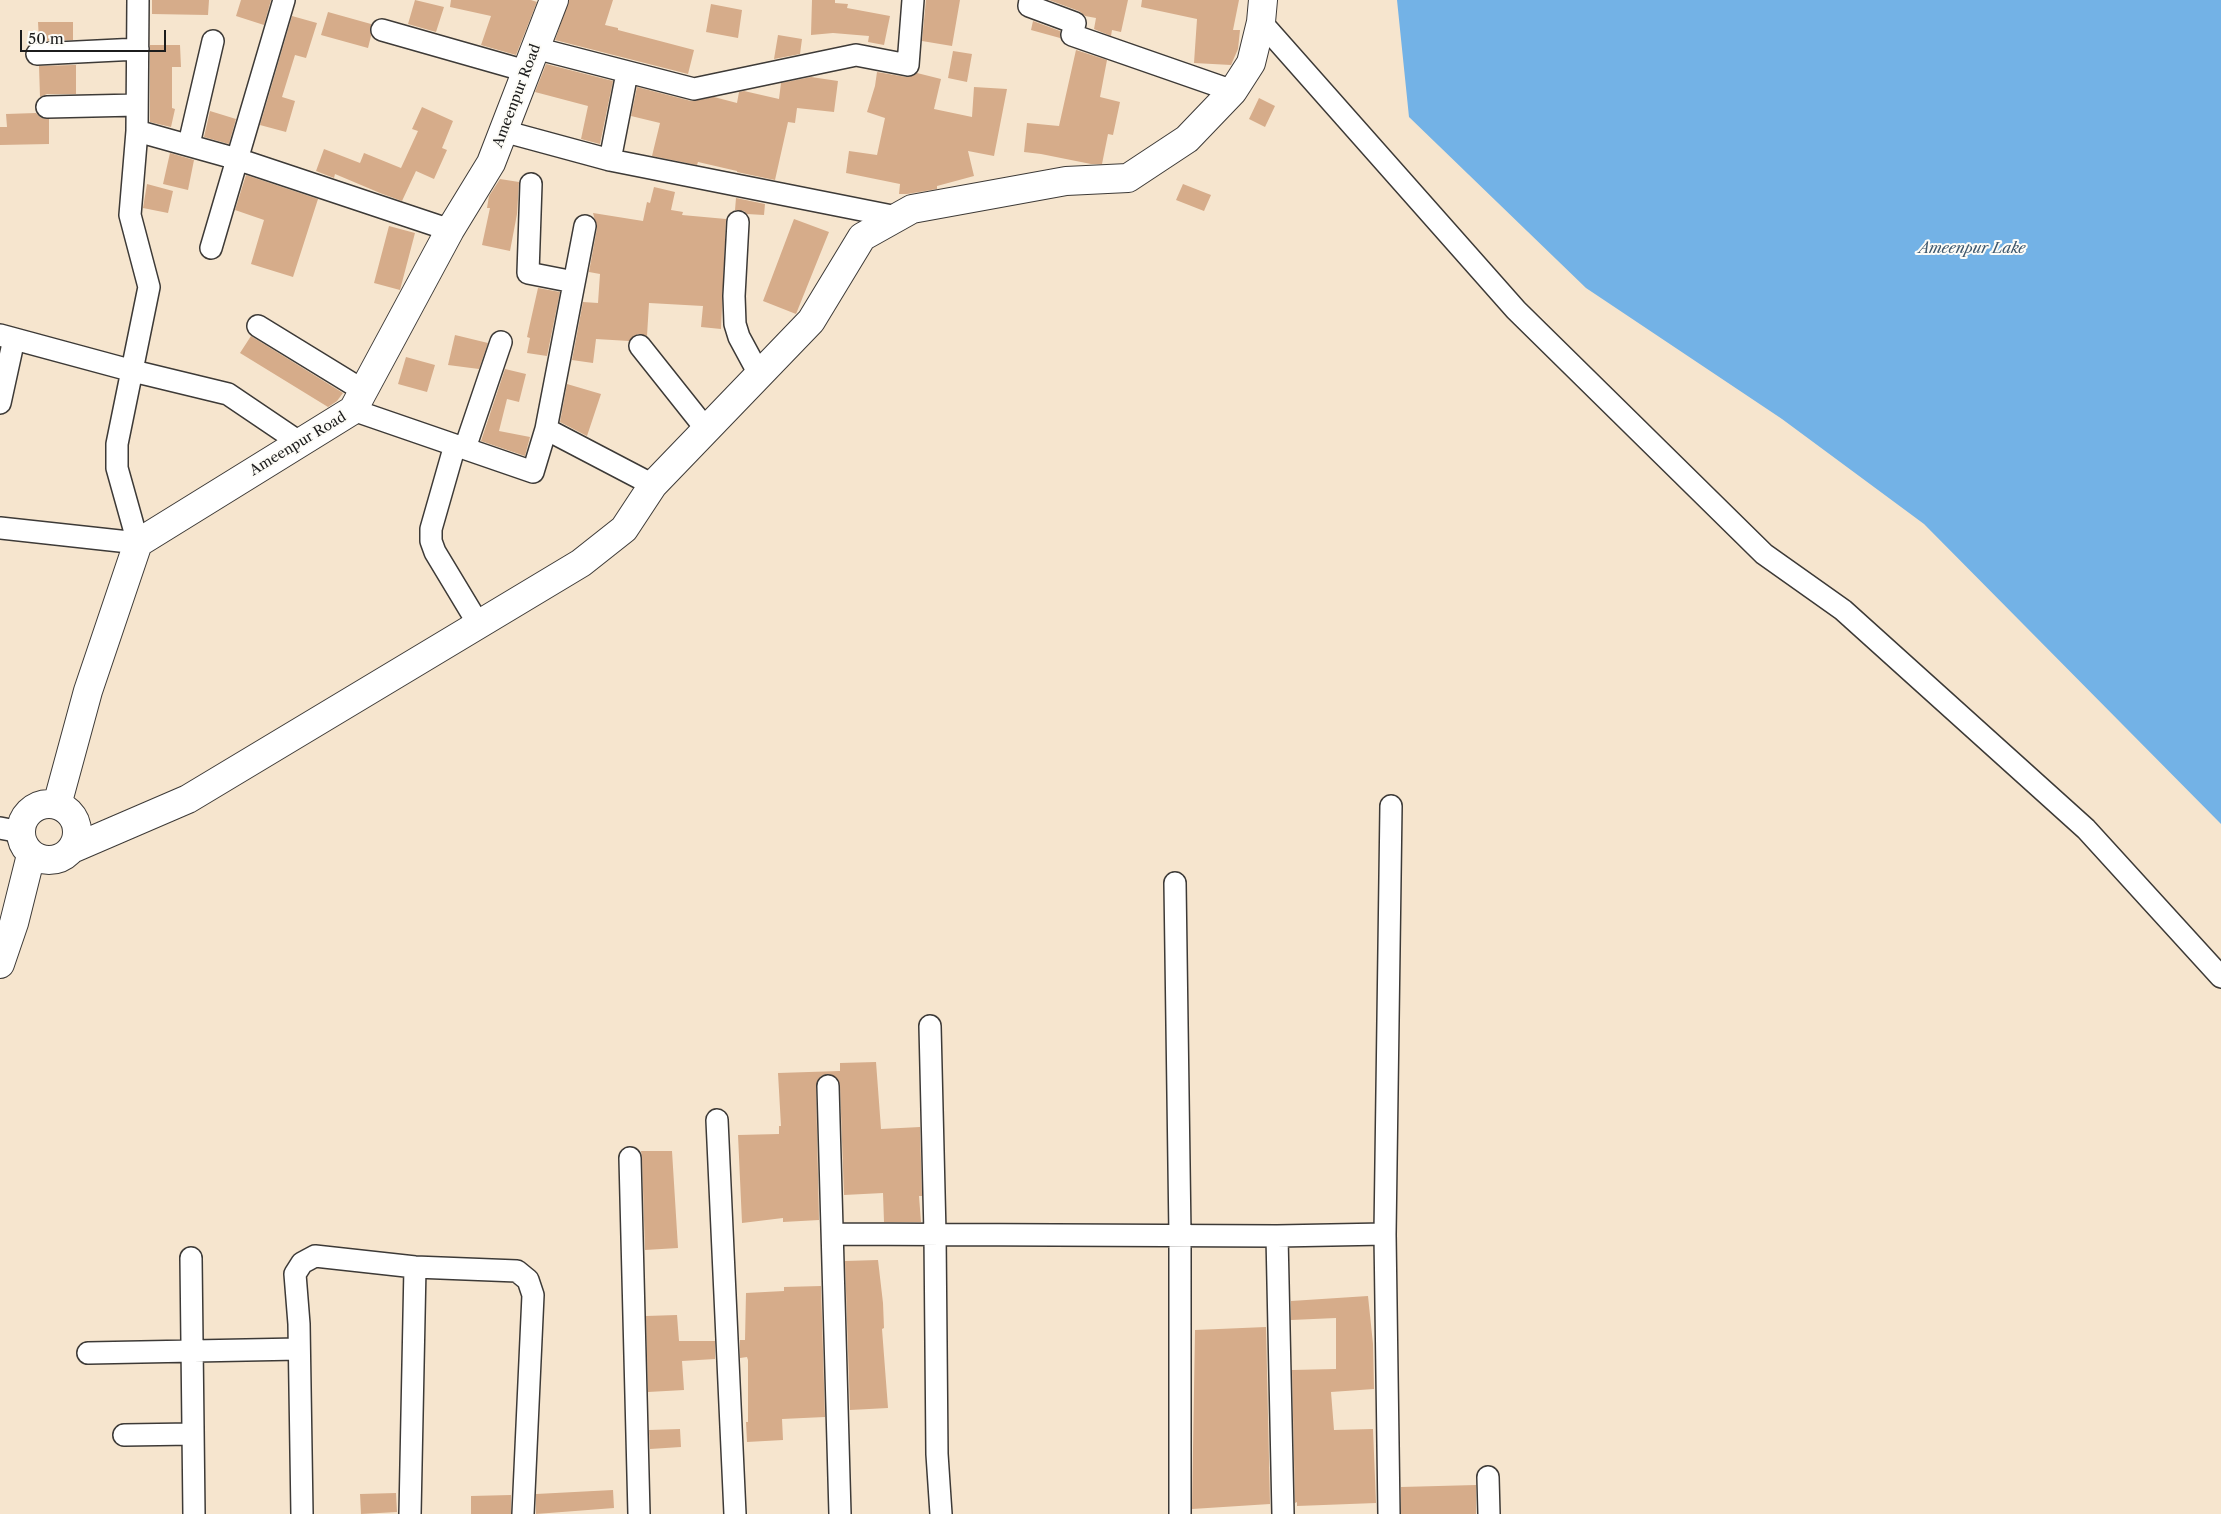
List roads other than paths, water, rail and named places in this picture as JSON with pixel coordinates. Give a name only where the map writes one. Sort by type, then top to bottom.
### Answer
[{"type":"street","points":[[56,805],[88,690],[138,543],[117,468],[117,444],[149,287],[130,215],[138,105],[138,0]]},
{"type":"street","points":[[211,248],[284,0]]},
{"type":"street","name":"Ameenpur Road","points":[[138,543],[299,442],[358,401],[450,230],[491,163],[554,0]]},
{"type":"street","points":[[382,30],[530,60],[627,73],[694,89],[856,55],[908,65],[913,0]]},
{"type":"street","points":[[1030,0],[1029,6],[1074,23],[1072,34],[1233,92]]},
{"type":"street","points":[[17,838],[40,859],[65,854],[188,799],[581,563],[624,529],[653,484],[810,321],[862,237],[897,216],[912,210],[1066,181],[1128,178],[1187,139],[1233,92],[1251,63],[1262,11]]},
{"type":"street","points":[[1262,11],[1516,310],[1764,554],[1843,610],[2086,829],[2221,977]]},
{"type":"street","points":[[189,144],[213,41]]},
{"type":"street","points":[[36,54],[138,49]]},
{"type":"street","points":[[610,160],[627,73]]},
{"type":"street","points":[[47,107],[138,105]]},
{"type":"street","points":[[503,130],[610,160],[897,216]]},
{"type":"street","points":[[137,131],[189,144],[237,159],[450,230]]},
{"type":"street","points":[[531,184],[528,273],[574,282]]},
{"type":"street","points":[[738,222],[734,296],[736,324],[740,337],[759,374]]},
{"type":"street","points":[[258,326],[358,401],[460,447],[533,472],[546,429],[585,226]]},
{"type":"street","points":[[0,403],[7,337],[133,372],[228,394],[299,442]]},
{"type":"street","points":[[479,625],[435,552],[431,541],[431,529],[460,447],[502,342]]},
{"type":"street","points":[[640,346],[706,429]]},
{"type":"street","points":[[546,429],[653,484]]},
{"type":"street","points":[[0,528],[138,543]]},
{"type":"street","points":[[0,964],[14,923],[17,838],[23,820],[37,806],[46,804],[56,805],[65,809],[76,824],[78,833],[65,854],[14,923]]},
{"type":"street","points":[[1389,1514],[1384,1234],[1391,806]]},
{"type":"street","points":[[1175,883],[1180,1235],[1180,1514]]},
{"type":"street","points":[[930,1026],[935,1234],[937,1454],[941,1514]]},
{"type":"street","points":[[828,1086],[840,1514]]},
{"type":"street","points":[[717,1120],[735,1514]]},
{"type":"street","points":[[630,1158],[638,1514]]},
{"type":"street","points":[[833,1234],[1277,1236],[1384,1234]]},
{"type":"street","points":[[1277,1236],[1283,1514]]},
{"type":"street","points":[[302,1514],[299,1349],[295,1274],[302,1263],[315,1256],[415,1267],[517,1270],[528,1280],[533,1295],[523,1514]]},
{"type":"street","points":[[191,1258],[194,1514]]},
{"type":"street","points":[[410,1514],[415,1267]]},
{"type":"street","points":[[88,1353],[299,1349]]},
{"type":"street","points":[[124,1435],[193,1434]]},
{"type":"street","points":[[1488,1477],[1488,1514]]},
{"type":"water","name":"Ameenpur Lake","points":[[1397,0],[2221,0],[2221,824],[1924,524],[1782,419],[1586,288],[1409,117]]}]
